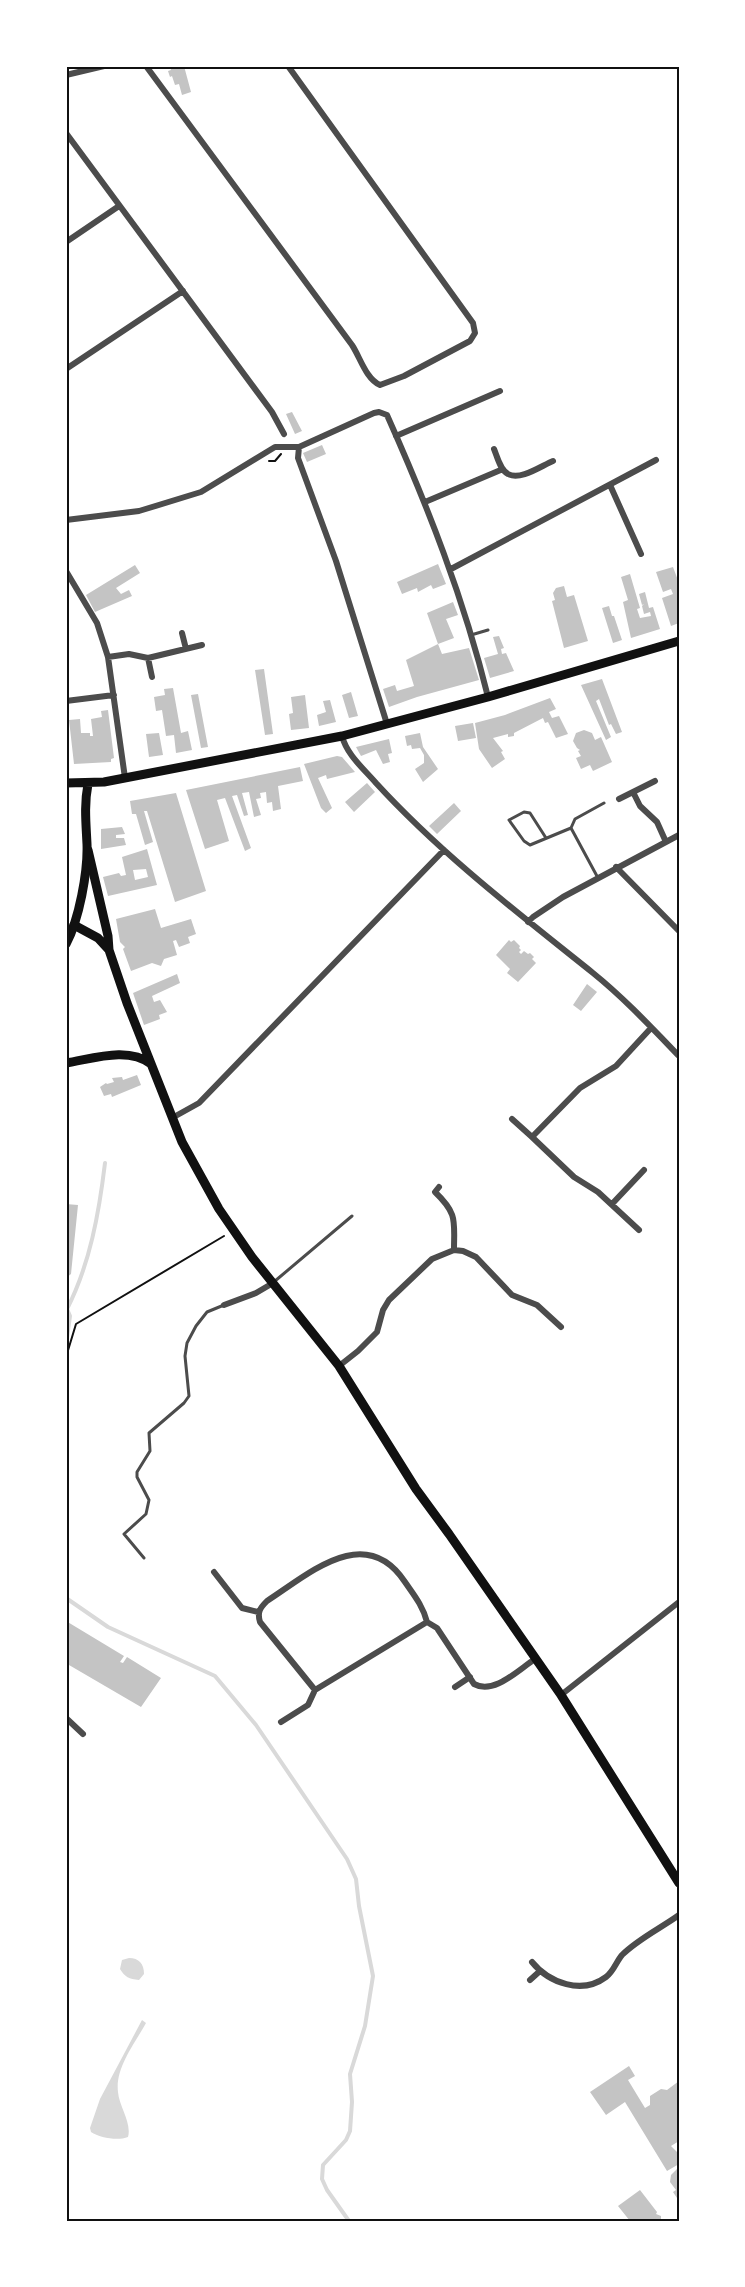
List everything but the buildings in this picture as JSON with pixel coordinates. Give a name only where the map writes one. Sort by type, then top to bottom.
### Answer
[{"type":"main road","points":[[66,783],[88,784],[125,778],[243,757],[342,736],[489,697],[679,641]]},
{"type":"main road","points":[[88,784],[84,810],[87,846],[100,897],[109,950],[138,1032],[192,1163],[234,1231],[339,1366],[416,1489],[561,1695],[679,1883]]},
{"type":"main road","points":[[66,944],[81,898],[87,846]]},
{"type":"main road","points":[[74,925],[98,938],[109,950]]},
{"type":"main road","points":[[127,1054],[136,1042],[138,1032]]},
{"type":"main road","points":[[66,1063],[127,1054],[138,1056],[152,1065]]},
{"type":"street","points":[[66,75],[104,66]]},
{"type":"street","points":[[146,66],[352,345],[374,383],[380,386],[470,341],[475,333],[473,323],[288,66]]},
{"type":"street","points":[[66,133],[272,412],[284,434]]},
{"type":"street","points":[[66,242],[119,206]]},
{"type":"street","points":[[66,369],[183,291]]},
{"type":"street","points":[[396,436],[500,392]]},
{"type":"street","points":[[66,520],[139,511],[201,492],[274,447],[299,447],[351,422],[379,412],[387,415],[451,569],[489,697]]},
{"type":"street","points":[[299,447],[298,458],[336,561],[387,724]]},
{"type":"street","points":[[494,449],[503,470],[508,474],[519,476],[553,461]]},
{"type":"street","points":[[451,569],[656,460]]},
{"type":"street","points":[[425,502],[503,470]]},
{"type":"street","points":[[610,485],[641,554]]},
{"type":"street","points":[[66,571],[97,623],[108,657],[125,778]]},
{"type":"street","points":[[182,633],[186,649]]},
{"type":"street","points":[[108,657],[129,654],[148,658],[202,645]]},
{"type":"street","points":[[148,658],[152,677]]},
{"type":"street","points":[[66,701],[114,695]]},
{"type":"street","points":[[342,736],[345,748],[386,793],[444,850],[528,922],[594,974],[679,1056]]},
{"type":"street","points":[[619,799],[655,782]]},
{"type":"street","points":[[633,792],[640,806],[657,822],[666,842]]},
{"type":"street","points":[[528,922],[533,916],[563,897],[679,835]]},
{"type":"street","points":[[172,1118],[199,1103],[444,850]]},
{"type":"street","points":[[616,867],[679,931]]},
{"type":"street","points":[[532,1137],[580,1088],[616,1066],[651,1028]]},
{"type":"street","points":[[512,1119],[574,1177],[588,1184],[639,1230]]},
{"type":"street","points":[[612,1204],[644,1170]]},
{"type":"street","points":[[439,1187],[435,1192],[446,1203],[454,1217],[454,1250]]},
{"type":"street","points":[[339,1366],[358,1352],[377,1332],[383,1310],[389,1300],[432,1259],[454,1250],[476,1257],[512,1295],[537,1305],[561,1327]]},
{"type":"street","points":[[224,1305],[256,1293],[273,1283]]},
{"type":"street","points":[[258,1612],[267,1601],[332,1560],[352,1554],[363,1554],[380,1558],[399,1572],[424,1609],[427,1622],[437,1628],[474,1684],[481,1687],[492,1687],[535,1659]]},
{"type":"street","points":[[214,1572],[242,1608],[258,1612]]},
{"type":"street","points":[[561,1695],[679,1602]]},
{"type":"street","points":[[258,1612],[260,1622],[315,1690]]},
{"type":"street","points":[[281,1722],[308,1705],[315,1690],[427,1622]]},
{"type":"street","points":[[454,1687],[470,1677]]},
{"type":"street","points":[[66,1718],[83,1734]]},
{"type":"street","points":[[532,1962],[540,1971],[566,1985],[596,1983],[613,1970],[622,1956],[679,1915]]},
{"type":"street","points":[[530,1980],[540,1971]]},
{"type":"lane","points":[[471,635],[488,630]]},
{"type":"lane","points":[[546,838],[530,813],[524,812],[510,820],[530,845],[571,828],[575,819],[604,803]]},
{"type":"lane","points":[[571,828],[598,878]]},
{"type":"lane","points":[[273,1283],[352,1216]]},
{"type":"lane","points":[[144,1558],[124,1534],[146,1514],[149,1500],[137,1477],[137,1472],[150,1451],[149,1433],[189,1396],[185,1356],[187,1343],[207,1312],[224,1305]]},
{"type":"path","points":[[66,1357],[76,1324],[234,1231]]},
{"type":"shaded area","points":[[129,1958],[138,1960],[143,1967],[144,1974],[139,1980],[128,1977],[120,1969],[122,1960]]},
{"type":"shaded area","points":[[142,2020],[146,2023],[127,2056],[118,2083],[119,2097],[128,2126],[128,2137],[114,2139],[99,2136],[91,2132],[90,2128],[100,2099]]},
{"type":"waterway","points":[[66,1345],[70,1316],[67,1309],[88,1256],[100,1201],[105,1163]]},
{"type":"waterway","points":[[66,1598],[108,1627],[215,1676],[256,1725],[347,1859],[356,1879],[373,1976],[365,2026],[350,2074],[352,2102],[350,2131],[346,2140],[323,2165],[322,2179],[349,2221]]}]
